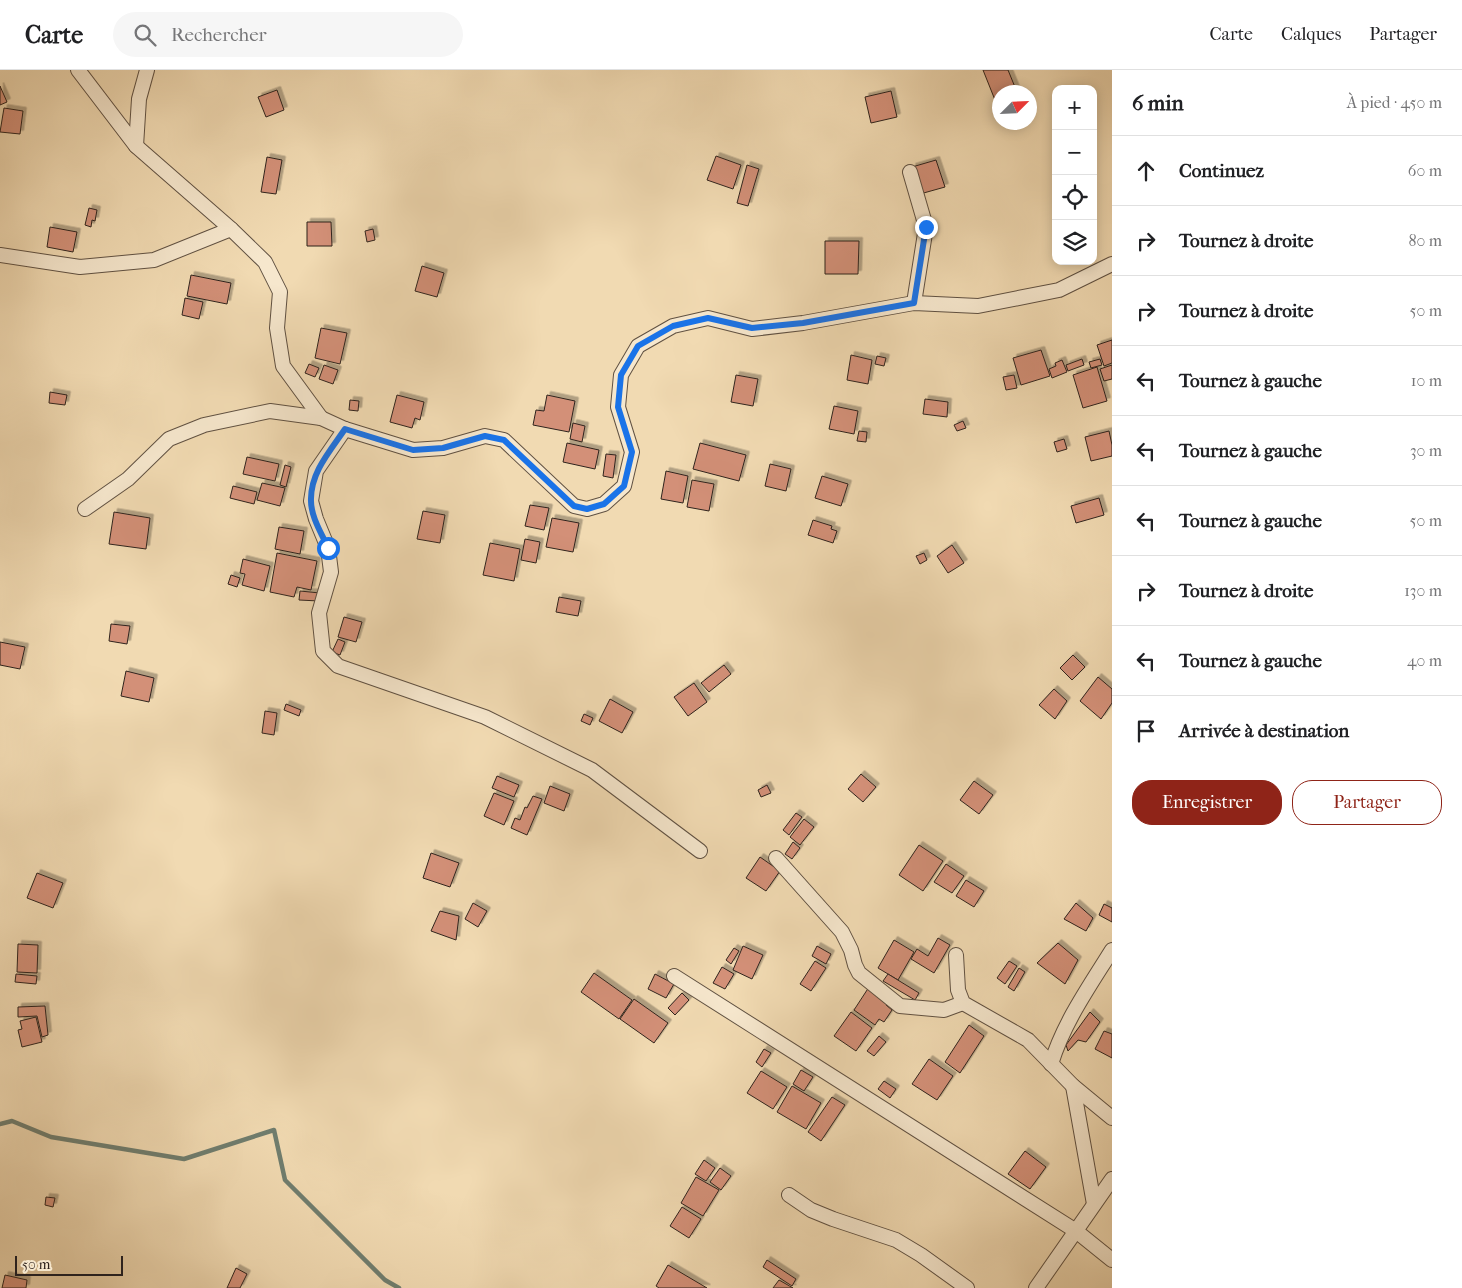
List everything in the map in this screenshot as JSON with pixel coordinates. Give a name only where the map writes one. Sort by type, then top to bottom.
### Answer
[{"type":"street","points":[[78,70],[136,146],[231,229],[265,262],[280,292],[277,328],[282,366],[321,418]]},
{"type":"street","points":[[136,146],[139,100],[147,70]]},
{"type":"street","points":[[910,172],[926,227],[914,303]]},
{"type":"street","points":[[0,255],[80,267],[154,260],[231,229]]},
{"type":"street","points":[[85,509],[128,479],[169,439],[204,425],[270,411],[321,418],[345,429],[413,450],[443,448],[485,436],[504,440],[574,506],[587,509],[604,504],[624,486],[632,452],[618,407],[621,375],[638,346],[673,326],[708,318],[752,328],[803,323],[914,303],[978,306],[1059,290],[1112,264]]},
{"type":"street","points":[[345,429],[316,471],[311,501],[328,548],[331,572],[319,613],[324,651],[331,660],[338,666],[485,717],[592,770],[700,851]]},
{"type":"street","points":[[776,858],[842,932],[859,973],[900,1006],[944,1010],[963,1003]]},
{"type":"street","points":[[1051,1064],[1067,1023],[1112,950]]},
{"type":"street","points":[[956,955],[958,990],[963,1003],[1028,1040],[1073,1086],[1112,1118]]},
{"type":"street","points":[[674,976],[1076,1231],[1112,1260]]},
{"type":"street","points":[[1073,1086],[1094,1204]]},
{"type":"street","points":[[1036,1288],[1112,1179]]},
{"type":"street","points":[[789,1195],[811,1210],[833,1220],[896,1240],[921,1255],[967,1288]]},
{"type":"building","points":[[983,70],[1008,70],[1014,85],[992,85],[992,92]]},
{"type":"building","points":[[0,86],[7,102],[0,105]]},
{"type":"building","points":[[277,90],[284,110],[266,117],[258,97]]},
{"type":"building","points":[[891,91],[897,117],[871,123],[865,97]]},
{"type":"building","points":[[4,108],[23,111],[20,134],[0,132]]},
{"type":"building","points":[[716,156],[741,165],[733,189],[707,180]]},
{"type":"building","points":[[267,157],[282,160],[276,194],[261,192]]},
{"type":"building","points":[[936,160],[945,187],[920,194],[912,167]]},
{"type":"building","points":[[747,165],[759,169],[748,206],[737,203]]},
{"type":"building","points":[[89,208],[97,210],[95,221],[92,220],[91,227],[85,225]]},
{"type":"building","points":[[307,222],[331,222],[332,246],[307,246]]},
{"type":"building","points":[[50,227],[77,232],[73,252],[47,247]]},
{"type":"building","points":[[373,229],[375,240],[367,242],[365,231]]},
{"type":"building","points":[[825,241],[859,241],[858,274],[825,274]]},
{"type":"building","points":[[422,266],[444,273],[437,297],[415,291]]},
{"type":"building","points":[[191,275],[231,283],[227,304],[187,296]]},
{"type":"building","points":[[185,298],[203,302],[199,319],[182,315]]},
{"type":"building","points":[[321,328],[347,333],[340,364],[315,358]]},
{"type":"building","points":[[1112,340],[1112,363],[1104,366],[1097,345]]},
{"type":"building","points":[[1041,350],[1050,376],[1021,385],[1013,358]]},
{"type":"building","points":[[851,355],[872,360],[868,384],[847,380]]},
{"type":"building","points":[[877,356],[886,358],[884,366],[875,364]]},
{"type":"building","points":[[1082,359],[1084,365],[1068,371],[1066,365]]},
{"type":"building","points":[[1100,359],[1102,365],[1091,368],[1089,362]]},
{"type":"building","points":[[1062,360],[1067,372],[1052,378],[1049,369],[1056,366],[1055,363]]},
{"type":"building","points":[[309,364],[319,368],[315,377],[305,373]]},
{"type":"building","points":[[324,365],[338,370],[333,384],[319,379]]},
{"type":"building","points":[[1112,365],[1112,379],[1104,381],[1100,369]]},
{"type":"building","points":[[1097,367],[1107,401],[1083,408],[1073,375]]},
{"type":"building","points":[[736,375],[758,379],[753,406],[731,402]]},
{"type":"building","points":[[1014,375],[1017,388],[1006,390],[1003,377]]},
{"type":"building","points":[[50,392],[67,395],[65,405],[49,403]]},
{"type":"building","points":[[397,395],[424,402],[420,420],[415,418],[412,428],[390,422]]},
{"type":"building","points":[[547,395],[575,401],[569,432],[533,425],[536,410],[544,411]]},
{"type":"building","points":[[925,399],[948,402],[947,417],[923,414]]},
{"type":"building","points":[[350,400],[359,401],[358,411],[349,410]]},
{"type":"building","points":[[834,406],[858,411],[854,434],[829,429]]},
{"type":"building","points":[[963,421],[966,428],[957,431],[954,425]]},
{"type":"building","points":[[573,423],[585,426],[582,442],[570,439]]},
{"type":"building","points":[[859,431],[867,432],[866,442],[857,441]]},
{"type":"building","points":[[1109,431],[1112,456],[1091,461],[1085,437]]},
{"type":"building","points":[[1064,439],[1067,449],[1057,452],[1054,442]]},
{"type":"building","points":[[567,443],[599,450],[595,469],[563,462]]},
{"type":"building","points":[[700,443],[746,455],[739,481],[693,469]]},
{"type":"building","points":[[606,454],[616,455],[613,478],[603,476]]},
{"type":"building","points":[[247,457],[279,464],[275,481],[243,474]]},
{"type":"building","points":[[770,464],[791,469],[786,491],[765,486]]},
{"type":"building","points":[[285,465],[291,467],[286,487],[280,485]]},
{"type":"building","points":[[666,471],[688,476],[683,503],[661,499]]},
{"type":"building","points":[[822,476],[848,484],[841,506],[815,498]]},
{"type":"building","points":[[692,480],[714,484],[709,511],[687,507]]},
{"type":"building","points":[[262,483],[285,488],[280,506],[257,500]]},
{"type":"building","points":[[233,486],[257,492],[254,504],[230,498]]},
{"type":"building","points":[[1099,498],[1104,515],[1076,523],[1071,506]]},
{"type":"building","points":[[530,505],[549,508],[544,530],[525,526]]},
{"type":"building","points":[[423,511],[445,515],[440,543],[417,539]]},
{"type":"building","points":[[114,512],[150,518],[146,549],[109,544]]},
{"type":"building","points":[[552,518],[579,523],[573,552],[546,547]]},
{"type":"building","points":[[813,520],[832,526],[831,529],[837,531],[833,543],[808,535]]},
{"type":"building","points":[[279,527],[304,531],[300,554],[275,549]]},
{"type":"building","points":[[525,539],[540,542],[536,563],[521,560]]},
{"type":"building","points":[[490,543],[520,549],[514,581],[483,575]]},
{"type":"building","points":[[952,545],[964,563],[948,573],[937,556]]},
{"type":"building","points":[[277,553],[317,561],[311,590],[297,587],[294,597],[270,592]]},
{"type":"building","points":[[924,553],[927,560],[920,564],[916,556]]},
{"type":"building","points":[[243,559],[270,566],[264,591],[242,585],[245,574],[240,573]]},
{"type":"building","points":[[231,575],[240,578],[237,587],[228,584]]},
{"type":"building","points":[[300,591],[320,593],[319,601],[299,600]]},
{"type":"building","points":[[559,597],[581,601],[578,616],[556,612]]},
{"type":"building","points":[[344,617],[362,622],[356,642],[338,637]]},
{"type":"building","points":[[111,624],[130,626],[127,644],[109,641]]},
{"type":"building","points":[[338,639],[345,642],[340,655],[332,652]]},
{"type":"building","points":[[0,642],[25,647],[20,669],[0,665]]},
{"type":"building","points":[[1073,655],[1085,667],[1072,680],[1060,668]]},
{"type":"building","points":[[724,665],[731,674],[709,692],[701,683]]},
{"type":"building","points":[[126,671],[154,678],[149,702],[121,696]]},
{"type":"building","points":[[1098,677],[1112,689],[1112,703],[1101,719],[1080,701]]},
{"type":"building","points":[[694,683],[707,702],[688,716],[674,697]]},
{"type":"building","points":[[1054,689],[1067,701],[1055,719],[1039,705]]},
{"type":"building","points":[[610,699],[633,712],[622,733],[599,721]]},
{"type":"building","points":[[286,704],[301,710],[299,716],[284,710]]},
{"type":"building","points":[[265,711],[277,713],[274,735],[262,733]]},
{"type":"building","points":[[584,714],[593,718],[590,725],[581,721]]},
{"type":"building","points":[[861,774],[876,787],[863,802],[848,789]]},
{"type":"building","points":[[497,776],[519,785],[514,797],[492,788]]},
{"type":"building","points":[[974,781],[993,795],[979,814],[960,800]]},
{"type":"building","points":[[767,785],[771,793],[761,797],[758,790]]},
{"type":"building","points":[[550,786],[570,794],[564,811],[544,803]]},
{"type":"building","points":[[494,793],[514,801],[504,825],[484,816]]},
{"type":"building","points":[[533,796],[542,799],[527,835],[511,828],[515,818],[520,820],[525,807],[527,808]]},
{"type":"building","points":[[796,813],[802,817],[789,835],[783,830]]},
{"type":"building","points":[[804,819],[814,827],[800,845],[790,837]]},
{"type":"building","points":[[793,842],[800,848],[792,859],[785,854]]},
{"type":"building","points":[[919,845],[943,861],[923,891],[899,875]]},
{"type":"building","points":[[431,853],[459,863],[450,887],[423,878]]},
{"type":"building","points":[[760,857],[780,871],[766,891],[746,878]]},
{"type":"building","points":[[946,864],[964,876],[952,893],[934,882]]},
{"type":"building","points":[[37,873],[63,883],[53,908],[27,898]]},
{"type":"building","points":[[966,880],[984,891],[974,907],[956,896]]},
{"type":"building","points":[[473,903],[487,911],[478,927],[465,919]]},
{"type":"building","points":[[1076,903],[1093,918],[1086,931],[1064,919]]},
{"type":"building","points":[[1104,904],[1112,908],[1112,922],[1099,915]]},
{"type":"building","points":[[440,911],[459,916],[456,940],[431,931]]},
{"type":"building","points":[[938,938],[950,945],[934,973],[911,959],[917,949],[928,956]]},
{"type":"building","points":[[894,940],[914,952],[898,980],[878,968]]},
{"type":"building","points":[[1058,943],[1078,960],[1065,984],[1037,963]]},
{"type":"building","points":[[18,944],[38,945],[37,973],[17,972]]},
{"type":"building","points":[[743,946],[763,955],[752,979],[733,970]]},
{"type":"building","points":[[817,946],[831,954],[826,964],[812,956]]},
{"type":"building","points":[[734,948],[739,951],[731,964],[726,960]]},
{"type":"building","points":[[815,961],[826,968],[811,991],[800,984]]},
{"type":"building","points":[[1009,961],[1017,966],[1005,984],[997,978]]},
{"type":"building","points":[[722,967],[734,974],[725,989],[713,983]]},
{"type":"building","points":[[1019,968],[1025,972],[1014,991],[1008,987]]},
{"type":"building","points":[[594,973],[632,1000],[619,1019],[581,992]]},
{"type":"building","points":[[16,974],[37,976],[36,984],[15,982]]},
{"type":"building","points":[[655,974],[674,984],[666,998],[648,989]]},
{"type":"building","points":[[888,974],[919,993],[915,1000],[883,981]]},
{"type":"building","points":[[869,987],[890,1000],[886,1005],[892,1010],[884,1022],[879,1019],[875,1025],[854,1010]]},
{"type":"building","points":[[682,993],[689,1000],[675,1015],[668,1008]]},
{"type":"building","points":[[634,999],[668,1023],[654,1043],[620,1019]]},
{"type":"building","points":[[45,1006],[48,1035],[42,1037],[37,1016],[18,1017],[18,1007]]},
{"type":"building","points":[[851,1012],[872,1028],[856,1051],[834,1036]]},
{"type":"building","points":[[1090,1012],[1100,1022],[1086,1042],[1078,1040],[1068,1051],[1066,1045]]},
{"type":"building","points":[[36,1017],[42,1042],[22,1047],[18,1030],[22,1029],[20,1021]]},
{"type":"building","points":[[969,1025],[984,1036],[960,1073],[945,1062]]},
{"type":"building","points":[[1104,1031],[1112,1034],[1112,1058],[1095,1049]]},
{"type":"building","points":[[879,1036],[886,1042],[874,1056],[867,1051]]},
{"type":"building","points":[[764,1049],[771,1053],[762,1067],[756,1062]]},
{"type":"building","points":[[929,1059],[953,1076],[937,1100],[912,1084]]},
{"type":"building","points":[[801,1070],[813,1077],[804,1091],[793,1084]]},
{"type":"building","points":[[761,1071],[787,1087],[773,1109],[747,1093]]},
{"type":"building","points":[[884,1081],[896,1089],[890,1098],[878,1089]]},
{"type":"building","points":[[792,1086],[821,1103],[806,1129],[777,1112]]},
{"type":"building","points":[[832,1097],[845,1105],[821,1141],[808,1132]]},
{"type":"building","points":[[1025,1151],[1046,1167],[1030,1189],[1008,1174]]},
{"type":"building","points":[[704,1160],[715,1168],[706,1181],[695,1174]]},
{"type":"building","points":[[720,1168],[731,1176],[721,1190],[710,1182]]},
{"type":"building","points":[[696,1177],[719,1190],[703,1216],[681,1203]]},
{"type":"building","points":[[46,1197],[55,1198],[53,1207],[45,1205]]},
{"type":"building","points":[[682,1207],[701,1219],[689,1238],[670,1226]]},
{"type":"building","points":[[767,1260],[796,1279],[792,1286],[763,1267]]},
{"type":"building","points":[[668,1265],[707,1288],[659,1288],[656,1286]]},
{"type":"building","points":[[236,1268],[247,1274],[240,1288],[227,1288]]},
{"type":"building","points":[[5,1275],[27,1280],[26,1288],[2,1288]]},
{"type":"building","points":[[779,1280],[793,1288],[773,1288]]},
{"type":"waterway","points":[[0,1124],[12,1121],[51,1137],[184,1159],[274,1130],[285,1180],[385,1280],[399,1288]]},
{"type":"route","points":[[328,548],[311,501],[316,471],[345,429],[413,450],[443,448],[485,436],[504,440],[574,506],[587,509],[604,504],[624,486],[632,452],[618,407],[621,375],[638,346],[673,326],[708,318],[752,328],[803,323],[914,303],[926,227]]}]
